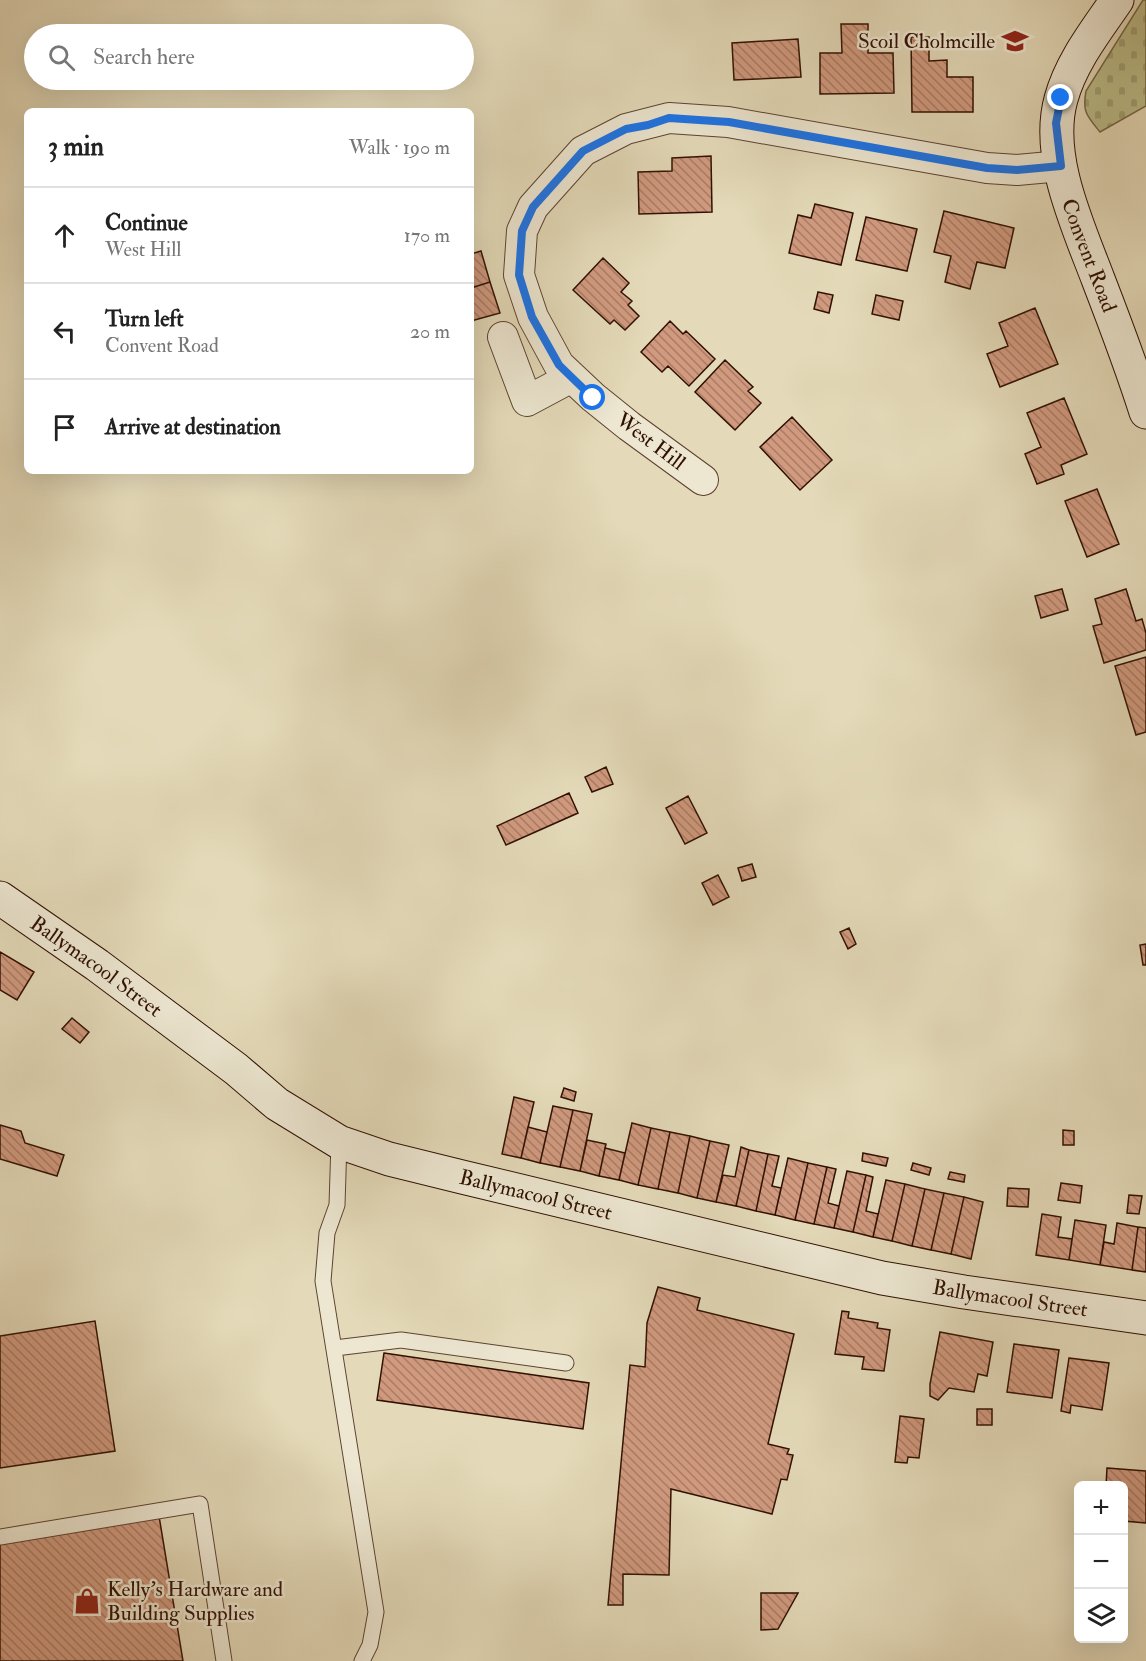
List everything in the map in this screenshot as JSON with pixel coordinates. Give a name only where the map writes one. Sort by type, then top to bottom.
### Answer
[{"type":"main road","name":"Convent Road","points":[[1117,0],[1071,71],[1061,98],[1056,123],[1061,166],[1079,233],[1146,412]]},
{"type":"main road","name":"Ballymacool Street","points":[[0,898],[97,965],[236,1069],[277,1104],[339,1142],[389,1159],[452,1175],[882,1278],[964,1293],[1146,1318]]},
{"type":"street","name":"West Hill","points":[[703,480],[629,426],[559,365],[532,317],[519,275],[522,231],[533,207],[583,151],[626,129],[669,118],[740,124],[987,168],[1017,170],[1061,166]]},
{"type":"street","points":[[503,338],[527,400],[572,377]]},
{"type":"lane","points":[[339,1142],[337,1206],[327,1233],[323,1281],[376,1612],[370,1645],[362,1661]]},
{"type":"lane","points":[[335,1348],[401,1340],[566,1363]]},
{"type":"lane","points":[[0,1537],[200,1504],[224,1661]]},
{"type":"green space","points":[[1143,0],[1146,0],[1146,106],[1100,132],[1085,109],[1086,91]]},
{"type":"building","points":[[841,24],[868,24],[868,53],[893,53],[894,93],[820,94],[820,53],[842,53]]},
{"type":"building","points":[[911,37],[929,37],[929,61],[947,60],[947,77],[973,77],[973,112],[912,112]]},
{"type":"building","points":[[798,39],[801,77],[734,80],[732,43]]},
{"type":"building","points":[[711,156],[712,212],[639,214],[638,172],[672,171],[672,158]]},
{"type":"building","points":[[815,204],[853,213],[841,265],[789,253],[798,215],[811,218]]},
{"type":"building","points":[[944,211],[1014,228],[1005,268],[977,262],[970,289],[945,282],[951,256],[934,252]]},
{"type":"building","points":[[866,217],[917,229],[907,271],[856,260]]},
{"type":"building","points":[[481,251],[490,282],[474,287],[474,253]]},
{"type":"building","points":[[603,258],[629,283],[621,292],[632,301],[628,305],[639,316],[625,330],[614,320],[610,324],[573,290]]},
{"type":"building","points":[[490,282],[500,313],[474,320],[474,287]]},
{"type":"building","points":[[818,292],[833,295],[829,313],[814,309]]},
{"type":"building","points":[[876,295],[903,301],[899,320],[872,314]]},
{"type":"building","points":[[1035,308],[1058,364],[1000,387],[987,354],[1008,346],[999,323]]},
{"type":"building","points":[[670,321],[683,334],[686,331],[715,359],[689,386],[668,366],[662,372],[641,352]]},
{"type":"building","points":[[725,360],[753,387],[748,391],[761,403],[735,430],[695,392]]},
{"type":"building","points":[[1064,398],[1087,454],[1061,465],[1064,474],[1037,484],[1025,454],[1041,447],[1027,413]]},
{"type":"building","points":[[792,417],[832,460],[800,490],[760,447]]},
{"type":"building","points":[[1097,489],[1119,544],[1087,557],[1065,501]]},
{"type":"building","points":[[1062,589],[1068,610],[1041,618],[1035,596]]},
{"type":"building","points":[[1126,589],[1136,621],[1142,619],[1146,633],[1146,650],[1104,663],[1093,626],[1102,624],[1095,599]]},
{"type":"building","points":[[1146,657],[1146,732],[1136,735],[1115,666]]},
{"type":"building","points":[[606,767],[613,784],[592,792],[585,777]]},
{"type":"building","points":[[569,793],[578,813],[506,845],[497,826]]},
{"type":"building","points":[[688,796],[707,833],[685,844],[666,808]]},
{"type":"building","points":[[752,864],[756,877],[742,881],[738,868]]},
{"type":"building","points":[[718,875],[729,897],[713,905],[702,883]]},
{"type":"building","points":[[849,928],[856,944],[848,949],[840,932]]},
{"type":"building","points":[[1146,944],[1146,965],[1143,965],[1140,945]]},
{"type":"building","points":[[0,952],[34,972],[17,1000],[0,990]]},
{"type":"building","points":[[72,1018],[89,1032],[80,1043],[62,1029]]},
{"type":"building","points":[[564,1088],[576,1092],[574,1101],[561,1097]]},
{"type":"building","points":[[514,1097],[534,1102],[521,1158],[502,1154]]},
{"type":"building","points":[[553,1106],[573,1110],[560,1167],[540,1163]]},
{"type":"building","points":[[573,1110],[592,1114],[580,1171],[560,1167]]},
{"type":"building","points":[[632,1123],[651,1128],[638,1185],[619,1180]]},
{"type":"building","points":[[0,1125],[21,1131],[25,1143],[64,1155],[57,1176],[0,1159]]},
{"type":"building","points":[[528,1127],[547,1132],[540,1163],[521,1158]]},
{"type":"building","points":[[651,1128],[670,1132],[658,1189],[638,1185]]},
{"type":"building","points":[[1063,1130],[1074,1131],[1074,1145],[1063,1145]]},
{"type":"building","points":[[670,1132],[690,1136],[678,1193],[658,1189]]},
{"type":"building","points":[[690,1136],[710,1141],[697,1198],[678,1193]]},
{"type":"building","points":[[587,1140],[606,1144],[599,1176],[580,1171]]},
{"type":"building","points":[[710,1141],[729,1145],[716,1202],[697,1198]]},
{"type":"building","points":[[741,1147],[749,1150],[736,1206],[716,1202],[723,1175],[735,1177]]},
{"type":"building","points":[[605,1148],[625,1153],[619,1180],[599,1176]]},
{"type":"building","points":[[749,1150],[768,1154],[756,1211],[736,1206]]},
{"type":"building","points":[[863,1153],[888,1158],[886,1166],[862,1161]]},
{"type":"building","points":[[768,1154],[779,1156],[772,1186],[781,1188],[775,1215],[756,1211]]},
{"type":"building","points":[[788,1158],[808,1163],[795,1220],[775,1215]]},
{"type":"building","points":[[808,1163],[827,1167],[814,1224],[795,1220]]},
{"type":"building","points":[[913,1163],[931,1168],[929,1175],[911,1170]]},
{"type":"building","points":[[827,1167],[836,1169],[828,1203],[839,1206],[834,1228],[814,1224]]},
{"type":"building","points":[[847,1171],[866,1175],[853,1232],[834,1228]]},
{"type":"building","points":[[950,1172],[965,1175],[964,1182],[948,1179]]},
{"type":"building","points":[[866,1175],[873,1177],[866,1211],[878,1214],[873,1237],[853,1232]]},
{"type":"building","points":[[886,1180],[905,1184],[892,1241],[873,1237]]},
{"type":"building","points":[[1061,1183],[1082,1186],[1080,1203],[1058,1200]]},
{"type":"building","points":[[905,1184],[925,1189],[912,1246],[892,1241]]},
{"type":"building","points":[[1008,1188],[1029,1189],[1028,1207],[1007,1206]]},
{"type":"building","points":[[925,1189],[944,1193],[931,1250],[912,1246]]},
{"type":"building","points":[[944,1193],[964,1197],[951,1254],[931,1250]]},
{"type":"building","points":[[1129,1195],[1142,1196],[1139,1214],[1127,1213]]},
{"type":"building","points":[[964,1197],[983,1202],[971,1259],[951,1254]]},
{"type":"building","points":[[1042,1214],[1061,1217],[1058,1237],[1072,1239],[1069,1260],[1036,1255]]},
{"type":"building","points":[[1075,1220],[1106,1225],[1100,1265],[1069,1260]]},
{"type":"building","points":[[1117,1223],[1138,1227],[1132,1270],[1100,1265],[1104,1242],[1114,1244]]},
{"type":"building","points":[[1138,1227],[1146,1228],[1146,1272],[1132,1270]]},
{"type":"building","points":[[658,1287],[700,1298],[697,1310],[794,1334],[768,1444],[789,1449],[787,1454],[793,1455],[787,1480],[781,1479],[772,1514],[671,1489],[669,1575],[623,1574],[623,1605],[608,1605],[630,1365],[645,1367],[647,1323]]},
{"type":"building","points":[[842,1311],[849,1312],[848,1318],[878,1323],[877,1328],[890,1330],[884,1371],[862,1369],[864,1357],[835,1354]]},
{"type":"building","points":[[95,1321],[115,1451],[0,1468],[0,1336]]},
{"type":"building","points":[[940,1332],[993,1342],[987,1376],[978,1374],[974,1392],[949,1388],[938,1400],[930,1396],[930,1384]]},
{"type":"building","points":[[1014,1344],[1059,1350],[1052,1398],[1007,1392]]},
{"type":"building","points":[[384,1353],[589,1383],[583,1429],[377,1400]]},
{"type":"building","points":[[1069,1358],[1109,1363],[1102,1410],[1071,1405],[1070,1413],[1061,1411]]},
{"type":"building","points":[[977,1409],[992,1409],[992,1425],[977,1425]]},
{"type":"building","points":[[900,1416],[924,1419],[919,1458],[908,1457],[907,1463],[895,1462]]},
{"type":"building","points":[[1107,1468],[1146,1471],[1146,1523],[1128,1521],[1128,1481],[1106,1481]]},
{"type":"building","name":"Kelly's Hardware and Building Supplies","points":[[159,1516],[183,1661],[0,1661],[0,1542]]},
{"type":"building","points":[[761,1593],[798,1593],[778,1629],[761,1630]]},
{"type":"place","name":"Scoil Cholmcille","points":[[1015,41]]},
{"type":"place","name":"Kelly's Hardware and Building Supplies","points":[[87,1601]]},
{"type":"route","points":[[593,398],[559,365],[532,317],[519,275],[522,231],[533,207],[583,151],[626,129],[669,118],[729,122],[987,168],[1017,170],[1061,166],[1056,123],[1061,98]]}]
